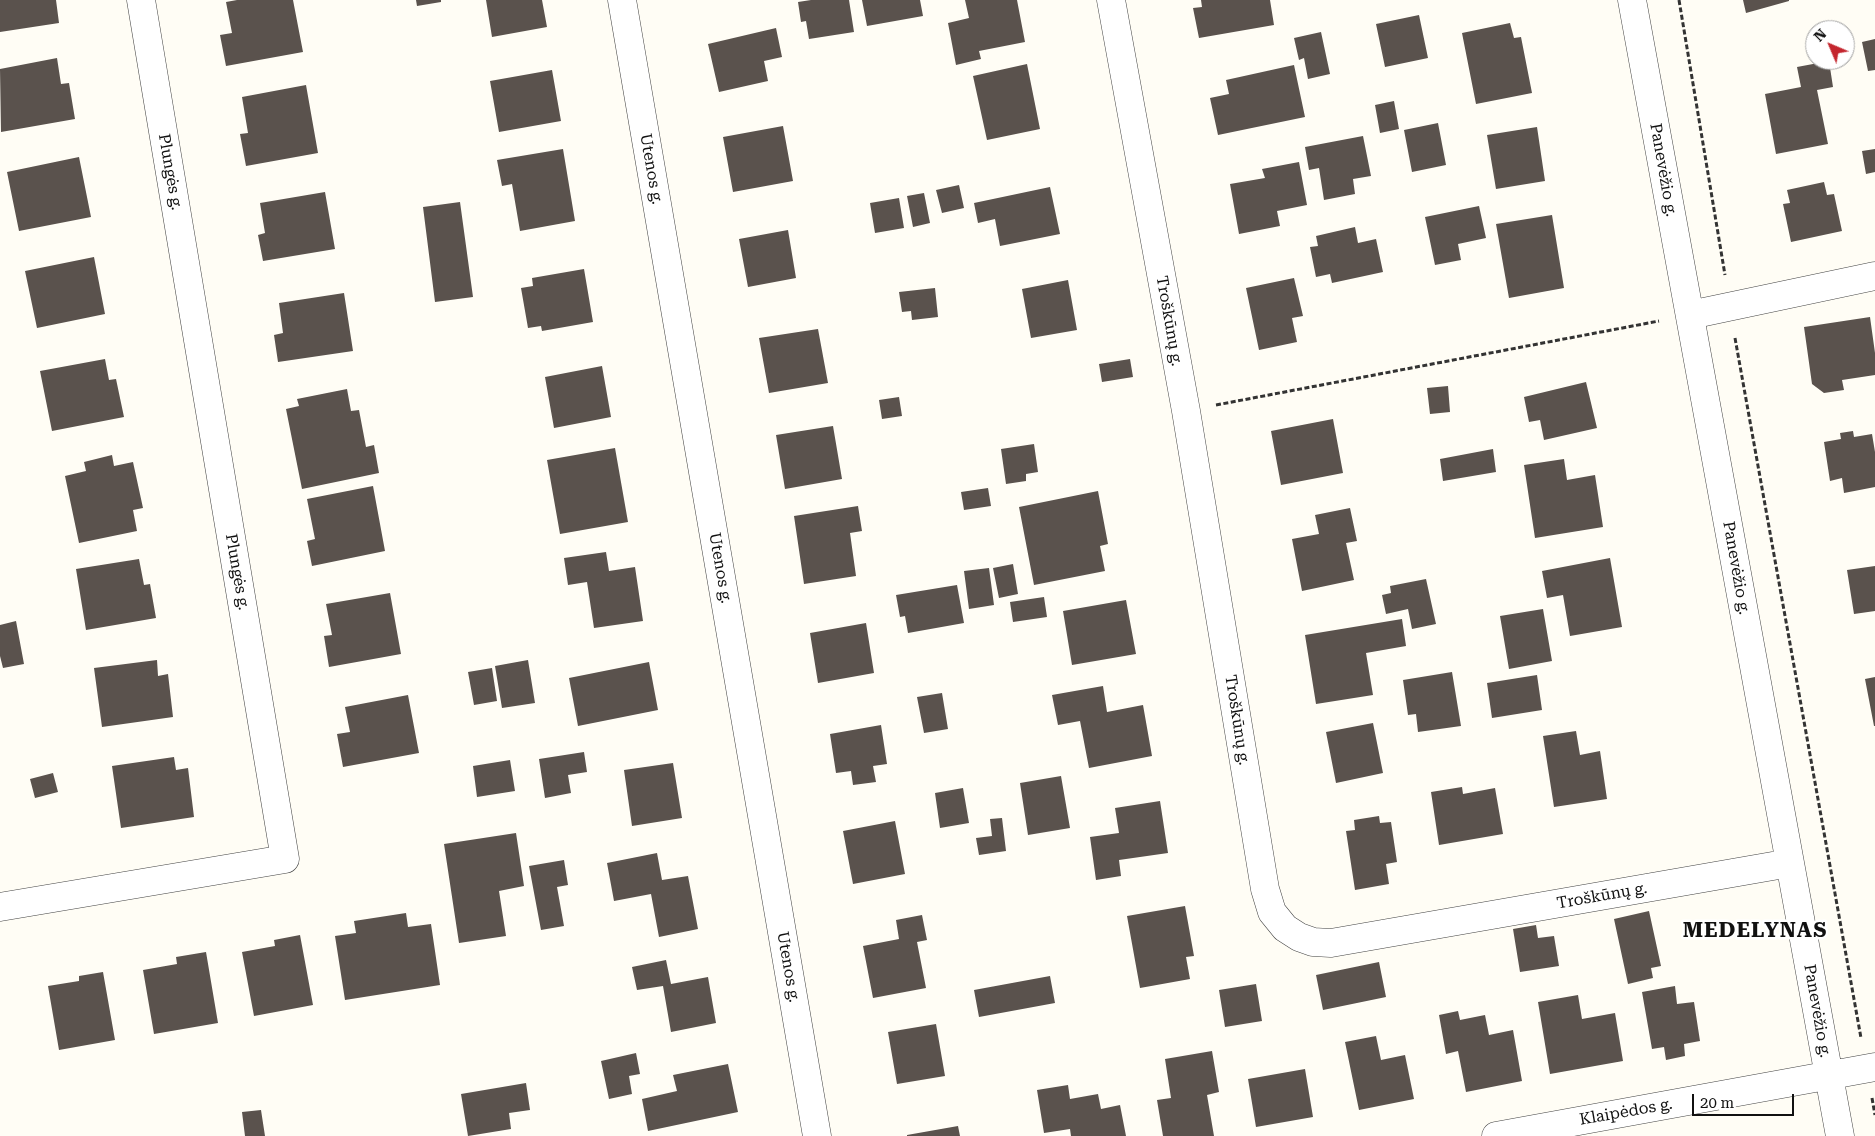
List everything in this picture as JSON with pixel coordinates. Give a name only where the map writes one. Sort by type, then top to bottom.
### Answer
[{"type":"street","name":"Plungės g.","points":[[0,907],[285,859],[141,0]]},
{"type":"street","name":"Utenos g.","points":[[622,0],[817,1136]]},
{"type":"street","name":"Troškūnų g.","points":[[1111,0],[1186,411],[1265,889],[1272,912],[1285,928],[1299,937],[1306,940],[1330,943],[1790,862]]},
{"type":"street","name":"Panevėžio g.","points":[[1632,0],[1840,1136]]},
{"type":"street","points":[[1690,315],[1875,276]]},
{"type":"street","name":"Klaipėdos g.","points":[[1496,1136],[1829,1074],[1871,1068]]},
{"type":"path","points":[[1679,0],[1730,307],[1871,1068],[1875,1115]]},
{"type":"path","points":[[1186,411],[1690,315]]},
{"type":"building","points":[[0,0],[56,0],[59,23],[0,32]]},
{"type":"building","points":[[237,0],[293,0],[303,52],[226,66],[220,35],[232,33],[226,2]]},
{"type":"building","points":[[416,0],[441,0],[441,2],[417,6]]},
{"type":"building","points":[[486,0],[542,0],[547,27],[492,37]]},
{"type":"building","points":[[849,0],[854,32],[809,39],[806,21],[801,22],[798,2]]},
{"type":"building","points":[[862,0],[920,0],[923,16],[867,26]]},
{"type":"building","points":[[965,0],[1017,0],[1025,42],[979,51],[981,59],[956,65],[948,23],[969,18]]},
{"type":"building","points":[[1201,0],[1270,0],[1274,25],[1199,38],[1193,8],[1202,7]]},
{"type":"building","points":[[1743,0],[1789,0],[1789,1],[1746,13]]},
{"type":"building","points":[[1419,15],[1428,58],[1385,67],[1376,24]]},
{"type":"building","points":[[1510,23],[1514,38],[1521,37],[1532,93],[1476,104],[1462,33]]},
{"type":"building","points":[[776,28],[782,57],[764,61],[768,81],[719,92],[708,44]]},
{"type":"building","points":[[1321,32],[1330,74],[1308,79],[1304,58],[1299,60],[1294,38]]},
{"type":"building","points":[[1875,39],[1875,70],[1868,71],[1862,42]]},
{"type":"building","points":[[57,58],[61,84],[69,83],[75,119],[1,132],[0,69]]},
{"type":"building","points":[[1027,64],[1040,129],[987,140],[973,76]]},
{"type":"building","points":[[1294,65],[1305,117],[1218,135],[1210,98],[1229,94],[1226,80]]},
{"type":"building","points":[[1805,66],[1805,70],[1830,70],[1833,87],[1817,90],[1828,144],[1776,154],[1765,94],[1801,87],[1797,67]]},
{"type":"building","points":[[552,70],[561,121],[499,132],[490,81]]},
{"type":"building","points":[[306,85],[318,153],[246,166],[240,134],[248,133],[242,97]]},
{"type":"building","points":[[1394,101],[1399,129],[1380,133],[1375,105]]},
{"type":"building","points":[[1438,123],[1446,165],[1412,172],[1404,130]]},
{"type":"building","points":[[783,126],[793,181],[733,192],[723,137]]},
{"type":"building","points":[[1537,127],[1545,181],[1496,189],[1487,135]]},
{"type":"building","points":[[1363,136],[1371,176],[1353,179],[1355,194],[1324,200],[1319,168],[1309,170],[1305,147]]},
{"type":"building","points":[[563,149],[575,221],[520,231],[512,184],[502,186],[497,160]]},
{"type":"building","points":[[1875,149],[1875,172],[1866,174],[1862,151]]},
{"type":"building","points":[[79,157],[91,217],[19,231],[7,172]]},
{"type":"building","points":[[1299,162],[1307,205],[1277,211],[1280,226],[1239,234],[1230,184],[1265,178],[1262,169]]},
{"type":"building","points":[[1824,182],[1827,195],[1834,194],[1842,231],[1791,242],[1783,204],[1790,203],[1787,190]]},
{"type":"building","points":[[959,185],[964,208],[942,213],[936,190]]},
{"type":"building","points":[[1050,187],[1060,234],[1000,246],[995,219],[978,223],[974,203]]},
{"type":"building","points":[[325,192],[335,249],[263,261],[258,235],[265,233],[260,203]]},
{"type":"building","points":[[924,193],[930,223],[913,227],[907,196]]},
{"type":"building","points":[[899,198],[904,228],[875,233],[870,203]]},
{"type":"building","points":[[460,202],[473,297],[435,302],[423,207]]},
{"type":"building","points":[[1479,206],[1486,238],[1458,244],[1461,260],[1435,265],[1425,217]]},
{"type":"building","points":[[1552,215],[1564,288],[1509,298],[1496,224]]},
{"type":"building","points":[[1355,227],[1358,243],[1376,239],[1383,272],[1332,283],[1330,274],[1316,277],[1310,247],[1318,246],[1316,236]]},
{"type":"building","points":[[788,230],[796,278],[748,287],[739,239]]},
{"type":"building","points":[[94,257],[105,314],[37,328],[25,271]]},
{"type":"building","points":[[584,269],[593,322],[542,331],[541,326],[528,328],[521,288],[533,286],[532,278]]},
{"type":"building","points":[[1294,278],[1303,316],[1292,318],[1297,342],[1259,350],[1246,288]]},
{"type":"building","points":[[1068,280],[1077,330],[1031,338],[1022,289]]},
{"type":"building","points":[[935,288],[938,317],[912,320],[911,311],[902,312],[899,292]]},
{"type":"building","points":[[344,293],[353,351],[278,362],[274,335],[283,333],[279,303]]},
{"type":"building","points":[[1870,317],[1875,353],[1875,375],[1842,380],[1844,390],[1824,393],[1812,384],[1804,327]]},
{"type":"building","points":[[818,329],[828,383],[769,393],[759,338]]},
{"type":"building","points":[[105,359],[109,380],[116,379],[124,417],[52,431],[40,371]]},
{"type":"building","points":[[1130,359],[1133,377],[1102,382],[1099,364]]},
{"type":"building","points":[[602,366],[611,417],[554,428],[545,377]]},
{"type":"building","points":[[1586,382],[1597,428],[1544,440],[1540,420],[1529,422],[1524,397]]},
{"type":"building","points":[[1448,386],[1450,412],[1430,414],[1427,388]]},
{"type":"building","points":[[347,389],[351,411],[359,410],[366,447],[374,445],[379,473],[302,489],[286,409],[299,406],[297,399]]},
{"type":"building","points":[[899,397],[902,416],[882,419],[879,400]]},
{"type":"building","points":[[1333,419],[1343,473],[1281,485],[1271,431]]},
{"type":"building","points":[[833,426],[842,479],[785,489],[776,435]]},
{"type":"building","points":[[1853,431],[1854,437],[1872,434],[1875,452],[1875,487],[1844,493],[1842,478],[1830,481],[1824,442],[1841,439],[1840,433]]},
{"type":"building","points":[[1034,444],[1038,472],[1026,474],[1026,481],[1006,484],[1001,449]]},
{"type":"building","points":[[615,448],[628,522],[560,534],[547,460]]},
{"type":"building","points":[[1493,449],[1496,472],[1443,481],[1440,459]]},
{"type":"building","points":[[112,455],[114,466],[133,462],[143,508],[133,510],[137,531],[79,543],[65,476],[86,471],[84,462]]},
{"type":"building","points":[[1564,459],[1567,480],[1595,475],[1603,527],[1535,538],[1524,465]]},
{"type":"building","points":[[373,486],[385,551],[312,566],[307,541],[315,539],[307,499]]},
{"type":"building","points":[[988,488],[991,506],[964,510],[961,492]]},
{"type":"building","points":[[1098,491],[1108,544],[1100,546],[1105,571],[1034,585],[1019,507]]},
{"type":"building","points":[[858,506],[862,531],[850,533],[856,576],[804,584],[794,516]]},
{"type":"building","points":[[1350,508],[1357,541],[1346,543],[1354,580],[1302,591],[1292,539],[1319,534],[1315,515]]},
{"type":"building","points":[[606,552],[609,571],[635,567],[643,621],[594,628],[587,582],[568,585],[564,558]]},
{"type":"building","points":[[1610,558],[1622,627],[1570,636],[1563,595],[1547,598],[1542,571]]},
{"type":"building","points":[[139,559],[144,585],[150,584],[156,618],[86,630],[76,569]]},
{"type":"building","points":[[1013,564],[1018,594],[999,598],[993,568]]},
{"type":"building","points":[[1875,566],[1875,611],[1854,614],[1847,570]]},
{"type":"building","points":[[989,568],[994,605],[969,609],[964,571]]},
{"type":"building","points":[[1426,579],[1436,624],[1412,629],[1408,609],[1386,614],[1382,595],[1391,593],[1390,586]]},
{"type":"building","points":[[957,585],[964,623],[908,633],[905,616],[900,617],[896,595]]},
{"type":"building","points":[[390,593],[401,654],[329,667],[324,636],[332,635],[326,604]]},
{"type":"building","points":[[1044,597],[1047,617],[1013,622],[1010,602]]},
{"type":"building","points":[[1126,600],[1136,654],[1072,665],[1063,611]]},
{"type":"building","points":[[1543,609],[1552,661],[1509,669],[1500,616]]},
{"type":"building","points":[[1402,619],[1406,646],[1366,653],[1373,695],[1316,704],[1305,635]]},
{"type":"building","points":[[16,621],[24,664],[3,668],[0,656],[0,625]]},
{"type":"building","points":[[866,623],[874,673],[818,683],[810,633]]},
{"type":"building","points":[[157,660],[158,676],[168,674],[173,717],[102,727],[94,668]]},
{"type":"building","points":[[528,660],[535,703],[502,708],[495,666]]},
{"type":"building","points":[[649,662],[658,710],[578,726],[569,678]]},
{"type":"building","points":[[492,668],[497,701],[474,705],[468,672]]},
{"type":"building","points":[[1452,672],[1461,726],[1418,732],[1416,714],[1408,715],[1403,680]]},
{"type":"building","points":[[1537,675],[1542,710],[1492,718],[1487,683]]},
{"type":"building","points":[[1875,677],[1875,726],[1874,726],[1865,679]]},
{"type":"building","points":[[1103,686],[1107,712],[1143,705],[1152,756],[1089,768],[1080,721],[1058,725],[1052,695]]},
{"type":"building","points":[[942,693],[948,729],[924,733],[917,697]]},
{"type":"building","points":[[408,695],[419,753],[343,767],[337,734],[350,732],[345,707]]},
{"type":"building","points":[[1373,723],[1383,773],[1336,783],[1326,732]]},
{"type":"building","points":[[881,725],[887,764],[873,766],[876,782],[853,785],[851,771],[836,773],[830,734]]},
{"type":"building","points":[[1576,731],[1580,755],[1600,751],[1607,799],[1554,807],[1543,736]]},
{"type":"building","points":[[584,752],[587,772],[568,775],[571,793],[545,798],[539,759]]},
{"type":"building","points":[[174,757],[176,770],[188,768],[194,817],[121,828],[112,766]]},
{"type":"building","points":[[510,760],[515,791],[477,797],[473,766]]},
{"type":"building","points":[[673,763],[682,818],[632,826],[624,770]]},
{"type":"building","points":[[53,773],[58,792],[35,798],[30,779]]},
{"type":"building","points":[[1061,776],[1070,828],[1028,835],[1020,783]]},
{"type":"building","points":[[1462,787],[1463,794],[1495,788],[1503,834],[1439,845],[1431,792]]},
{"type":"building","points":[[963,788],[969,823],[940,828],[935,793]]},
{"type":"building","points":[[1160,801],[1168,853],[1119,860],[1121,876],[1096,880],[1090,837],[1119,833],[1115,808]]},
{"type":"building","points":[[1379,816],[1380,823],[1391,822],[1397,862],[1386,864],[1389,884],[1355,890],[1346,831],[1355,830],[1354,820]]},
{"type":"building","points":[[1002,818],[1006,851],[979,855],[976,838],[992,836],[990,819]]},
{"type":"building","points":[[895,821],[905,874],[853,884],[843,831]]},
{"type":"building","points":[[516,833],[524,886],[499,891],[506,936],[459,943],[444,844]]},
{"type":"building","points":[[657,853],[662,880],[688,876],[698,929],[659,937],[651,894],[614,901],[607,863]]},
{"type":"building","points":[[564,860],[568,885],[557,887],[564,926],[541,930],[529,866]]},
{"type":"building","points":[[1185,906],[1194,956],[1186,957],[1190,979],[1140,988],[1127,916]]},
{"type":"building","points":[[1649,911],[1661,966],[1651,968],[1653,978],[1628,984],[1614,919]]},
{"type":"building","points":[[406,913],[408,927],[431,924],[440,985],[345,1000],[335,936],[356,933],[354,921]]},
{"type":"building","points":[[922,915],[927,940],[917,942],[926,988],[873,998],[863,946],[899,939],[896,920]]},
{"type":"building","points":[[1536,925],[1538,938],[1554,936],[1559,966],[1520,972],[1513,929]]},
{"type":"building","points":[[300,935],[313,1005],[254,1016],[242,952],[275,946],[274,940]]},
{"type":"building","points":[[206,952],[218,1023],[154,1034],[143,970],[177,964],[176,957]]},
{"type":"building","points":[[666,960],[671,984],[708,977],[716,1023],[671,1032],[663,986],[637,990],[632,967]]},
{"type":"building","points":[[1379,962],[1386,997],[1323,1010],[1316,975]]},
{"type":"building","points":[[103,972],[115,1040],[59,1050],[48,986],[79,981],[79,976]]},
{"type":"building","points":[[1050,976],[1055,1003],[979,1017],[974,990]]},
{"type":"building","points":[[1256,984],[1262,1021],[1225,1027],[1219,990]]},
{"type":"building","points":[[1675,986],[1677,1004],[1694,1002],[1700,1041],[1684,1044],[1685,1056],[1666,1060],[1664,1047],[1652,1049],[1642,992]]},
{"type":"building","points":[[1578,995],[1582,1019],[1615,1013],[1623,1061],[1550,1074],[1538,1002]]},
{"type":"building","points":[[1458,1011],[1460,1020],[1485,1015],[1489,1035],[1513,1030],[1522,1081],[1466,1092],[1458,1051],[1446,1054],[1439,1015]]},
{"type":"building","points":[[936,1024],[945,1076],[897,1084],[888,1032]]},
{"type":"building","points":[[1376,1036],[1381,1060],[1405,1055],[1414,1099],[1359,1110],[1345,1042]]},
{"type":"building","points":[[1212,1051],[1219,1092],[1207,1095],[1214,1136],[1163,1136],[1157,1100],[1171,1098],[1165,1059]]},
{"type":"building","points":[[636,1053],[640,1074],[629,1076],[632,1094],[609,1099],[601,1061]]},
{"type":"building","points":[[728,1064],[738,1112],[648,1131],[642,1099],[677,1091],[673,1075]]},
{"type":"building","points":[[1305,1069],[1313,1117],[1256,1127],[1248,1079]]},
{"type":"building","points":[[526,1083],[530,1110],[509,1113],[511,1129],[468,1136],[461,1094]]},
{"type":"building","points":[[1068,1085],[1070,1099],[1098,1094],[1101,1109],[1120,1105],[1126,1136],[1071,1136],[1070,1129],[1044,1133],[1037,1090]]},
{"type":"building","points":[[261,1110],[265,1136],[245,1136],[242,1112]]},
{"type":"building","points":[[958,1126],[960,1136],[907,1136],[907,1135]]},
{"type":"district","name":"MEDELYNAS","points":[[1755,931]]}]
